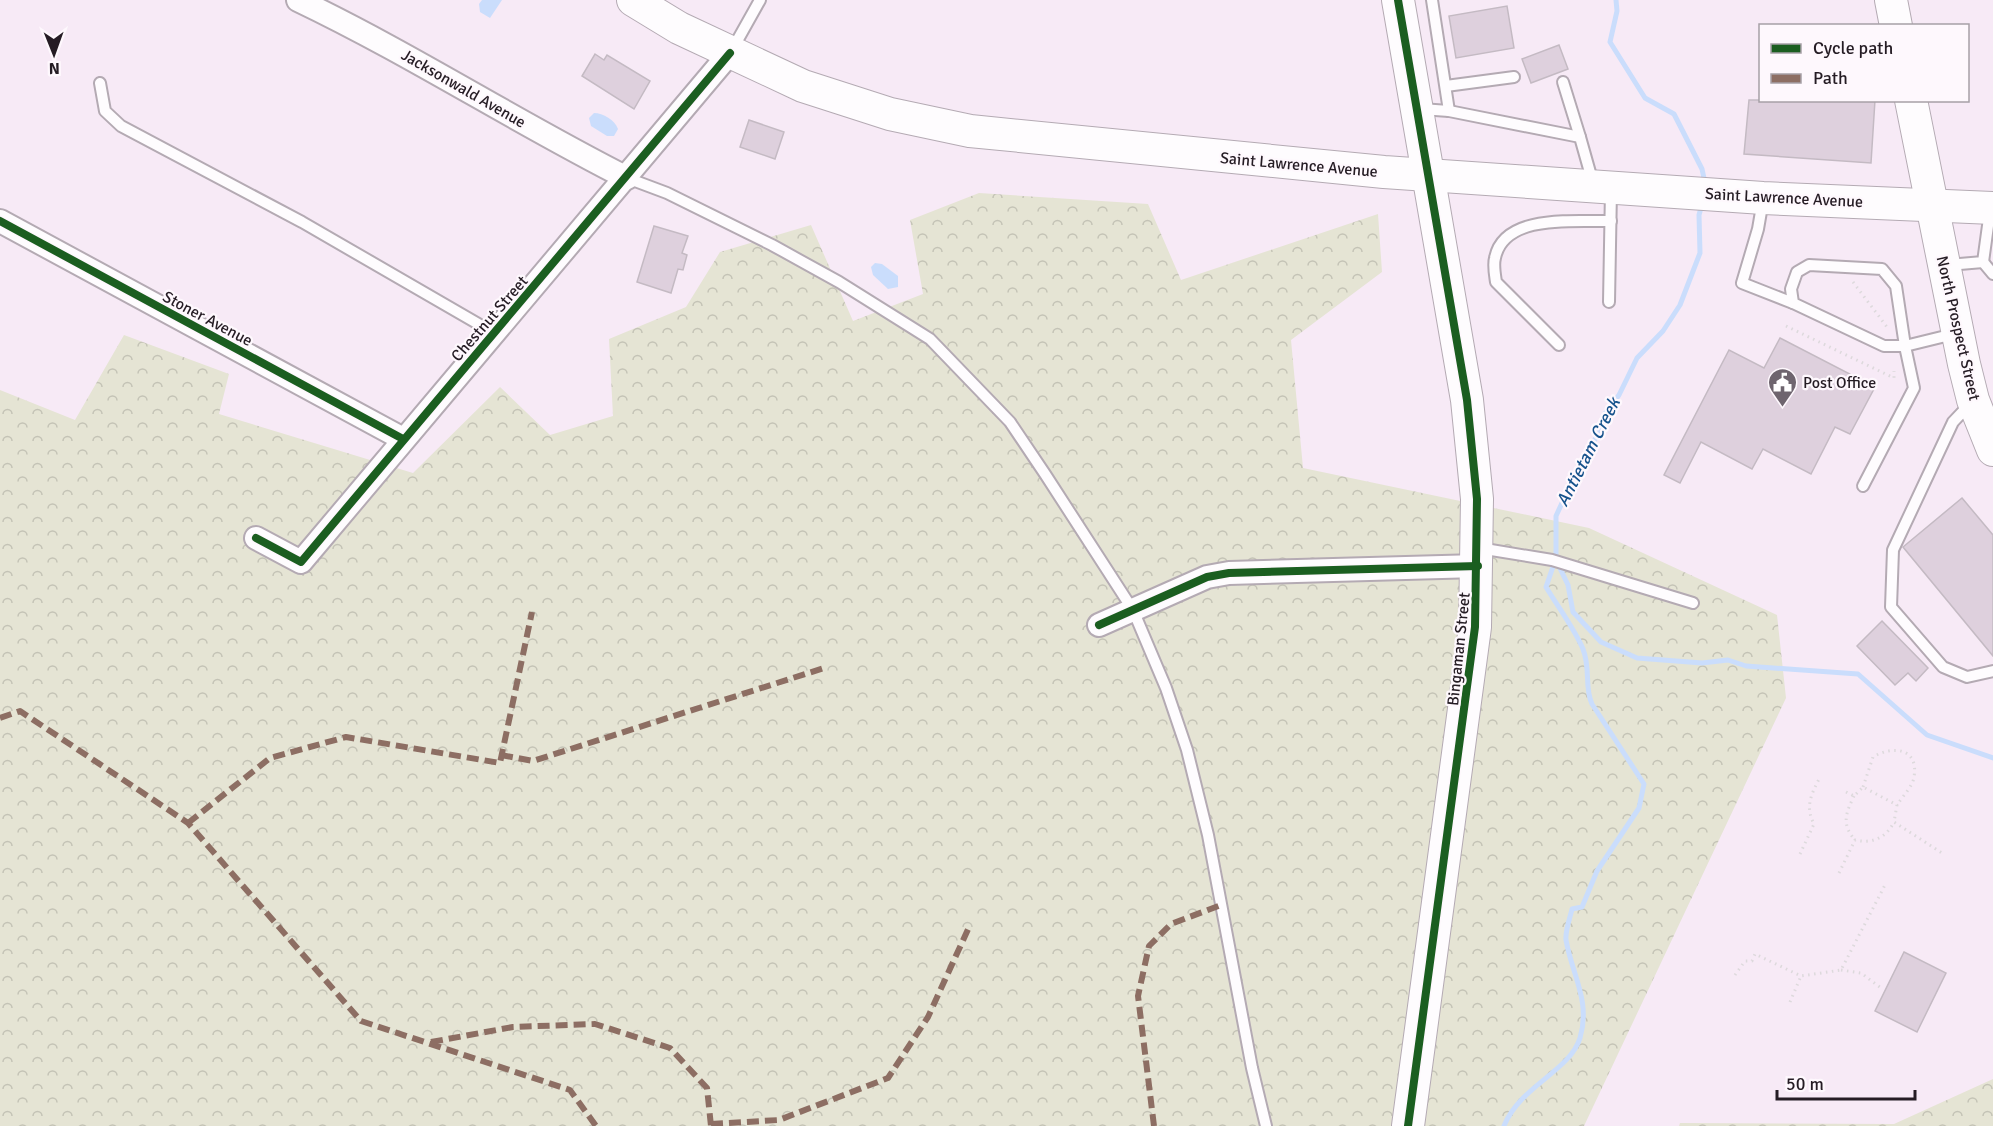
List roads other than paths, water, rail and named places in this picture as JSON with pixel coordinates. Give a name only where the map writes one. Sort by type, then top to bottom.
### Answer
[{"type":"street","name":"Jacksonwald Avenue","points":[[298,0],[376,37],[627,178]]},
{"type":"street","name":"Saint Lawrence Avenue","points":[[633,0],[679,28],[780,77],[852,103],[970,131],[1043,141],[1428,174],[1748,197],[1932,204],[1991,222]]},
{"type":"street","points":[[1891,0],[1896,24]]},
{"type":"street","name":"Bingaman Street","points":[[1403,1],[1428,174],[1440,231],[1475,458],[1478,557],[1469,680],[1408,1126]]},
{"type":"street","name":"Chestnut Street","points":[[256,538],[301,562],[730,53]]},
{"type":"street","name":"North Prospect Street","points":[[1911,102],[1973,400],[1993,450]]},
{"type":"street","name":"Stoner Avenue","points":[[0,221],[403,439]]},
{"type":"street","points":[[1099,625],[1207,577],[1229,573],[1478,557]]},
{"type":"lane","points":[[730,53],[760,0]]},
{"type":"lane","points":[[1432,0],[1449,111]]},
{"type":"lane","points":[[1446,86],[1514,77]]},
{"type":"lane","points":[[1563,82],[1580,137],[1603,186],[1611,220],[1609,302]]},
{"type":"lane","points":[[100,83],[105,111],[121,126],[302,222],[494,333]]},
{"type":"lane","points":[[1418,109],[1449,111],[1580,137]]},
{"type":"lane","points":[[627,178],[667,193],[772,245],[839,282],[930,339],[1010,422],[1133,610],[1166,688],[1187,750],[1208,835],[1252,1068],[1266,1126]]},
{"type":"lane","points":[[1748,197],[1758,229],[1742,283],[1793,303],[1884,346],[1905,346],[1958,333]]},
{"type":"lane","points":[[1559,345],[1496,282],[1495,258],[1503,242],[1514,230],[1533,224],[1611,220]]},
{"type":"lane","points":[[1983,262],[1991,222]]},
{"type":"lane","points":[[1944,266],[1983,262]]},
{"type":"lane","points":[[1983,262],[1993,274]]},
{"type":"lane","points":[[1793,303],[1791,289],[1797,272],[1809,265],[1882,269],[1896,286],[1914,388],[1863,486]]},
{"type":"lane","points":[[1973,400],[1953,422],[1893,550],[1891,607],[1943,667],[1967,677],[1993,671]]},
{"type":"lane","points":[[1478,557],[1552,560],[1693,603]]},
{"type":"water","points":[[482,0],[502,0],[490,18],[480,12],[479,4]]},
{"type":"water","points":[[594,113],[605,116],[614,123],[618,129],[614,136],[607,136],[591,126],[589,118]]},
{"type":"water","points":[[875,263],[882,264],[898,276],[898,287],[888,289],[873,275],[871,267]]},
{"type":"waterway","name":"Antietam Creek","points":[[1616,0],[1617,11],[1610,42],[1645,98],[1674,114],[1702,169],[1705,183]]},
{"type":"waterway","name":"Antietam Creek","points":[[1504,1126],[1511,1112],[1521,1100],[1566,1060],[1575,1050],[1580,1038],[1583,1025],[1582,1000],[1566,940],[1568,924],[1572,909],[1582,907],[1597,871],[1639,808],[1644,784],[1592,704],[1588,691],[1587,664],[1583,649],[1571,625],[1546,587],[1556,558],[1556,516],[1598,434],[1604,415],[1619,395],[1637,358],[1663,331],[1680,305],[1700,253],[1699,215],[1702,204]]},
{"type":"waterway","points":[[1557,562],[1568,585],[1573,612],[1601,642],[1637,658],[1702,663],[1728,660],[1746,666],[1858,674],[1927,735],[1993,758]]},
{"type":"place","name":"Post Office","points":[[1782,408]]}]
